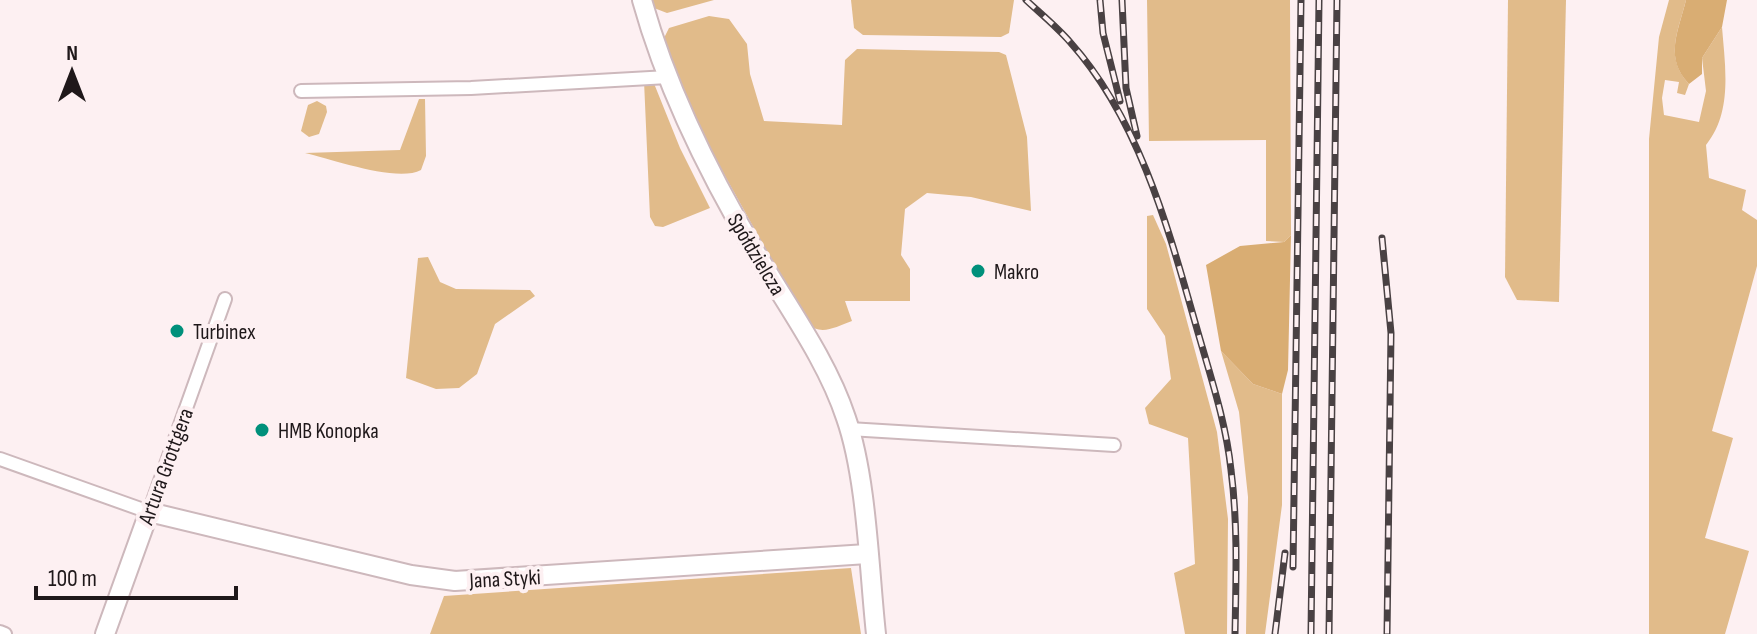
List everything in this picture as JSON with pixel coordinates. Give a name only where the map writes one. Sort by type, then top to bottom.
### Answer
[{"type":"street","name":"Spółdzielcza","points":[[642,0],[668,77],[704,159],[795,317],[849,429],[876,634]]},
{"type":"street","points":[[301,91],[559,85],[668,77]]},
{"type":"street","name":"Artura Grottgera","points":[[105,634],[225,299]]},
{"type":"street","points":[[849,429],[1114,445]]},
{"type":"street","points":[[0,459],[149,512]]},
{"type":"street","name":"Jana Styki","points":[[149,512],[411,575],[455,581],[867,554]]},
{"type":"shaded area","points":[[651,0],[714,0],[667,13],[654,8]]},
{"type":"shaded area","points":[[851,0],[1014,0],[1009,33],[1001,37],[863,35],[854,28]]},
{"type":"shaded area","points":[[1147,0],[1290,0],[1291,235],[1284,242],[1266,241],[1266,140],[1149,141]]},
{"type":"shaded area","points":[[1508,0],[1566,0],[1559,302],[1517,300],[1505,277]]},
{"type":"shaded area","points":[[1669,0],[1686,0],[1675,54],[1681,74],[1689,84],[1685,95],[1677,93],[1679,82],[1665,80],[1662,98],[1664,115],[1699,122],[1706,91],[1702,58],[1722,27],[1724,103],[1715,132],[1706,145],[1709,178],[1746,190],[1742,210],[1757,220],[1757,266],[1712,431],[1733,438],[1705,538],[1749,551],[1725,634],[1649,634],[1649,139],[1659,37]]},
{"type":"shaded area","points":[[1686,0],[1727,0],[1722,27],[1702,58],[1702,74],[1689,84],[1681,74],[1675,54]]},
{"type":"shaded area","points":[[709,16],[729,19],[747,44],[750,74],[764,121],[842,125],[845,60],[857,49],[999,52],[1006,55],[1027,137],[1031,211],[971,197],[927,193],[905,209],[901,255],[910,269],[910,301],[845,301],[852,321],[829,329],[813,328],[807,324],[694,120],[663,40],[669,28]]},
{"type":"shaded area","points":[[644,81],[653,81],[680,148],[710,208],[663,227],[655,226],[650,217]]},
{"type":"shaded area","points":[[419,99],[425,99],[426,156],[421,170],[397,174],[381,172],[305,153],[400,150]]},
{"type":"shaded area","points":[[317,101],[326,106],[327,112],[319,134],[309,137],[301,131],[308,105]]},
{"type":"shaded area","points":[[1153,215],[1166,244],[1217,432],[1228,519],[1227,634],[1185,634],[1174,573],[1195,564],[1188,438],[1149,424],[1145,408],[1171,379],[1165,336],[1147,309],[1147,216]]},
{"type":"shaded area","points":[[1291,235],[1288,370],[1282,394],[1253,384],[1221,351],[1206,265],[1240,246],[1284,242]]},
{"type":"shaded area","points":[[428,257],[440,282],[456,289],[530,290],[535,296],[495,324],[477,374],[459,388],[436,389],[406,378],[418,258]]},
{"type":"shaded area","points":[[1221,351],[1253,384],[1282,394],[1282,505],[1265,634],[1246,634],[1248,497],[1239,412]]},
{"type":"shaded area","points":[[851,568],[861,634],[430,634],[444,596]]},
{"type":"railway","points":[[1026,0],[1065,36],[1115,106],[1134,141],[1163,216],[1212,381],[1229,452],[1236,531],[1235,634]]},
{"type":"railway","points":[[1100,0],[1103,33],[1120,101]]},
{"type":"railway","points":[[1122,0],[1126,88],[1137,136]]},
{"type":"railway","points":[[1293,567],[1301,0]]},
{"type":"railway","points":[[1311,634],[1319,0]]},
{"type":"railway","points":[[1329,634],[1337,0]]},
{"type":"railway","points":[[1382,238],[1391,333],[1387,634]]},
{"type":"railway","points":[[1275,634],[1285,553]]},
{"type":"place","name":"Makro","points":[[978,271]]},
{"type":"place","name":"Turbinex","points":[[177,331]]},
{"type":"place","name":"HMB Konopka","points":[[262,430]]}]
